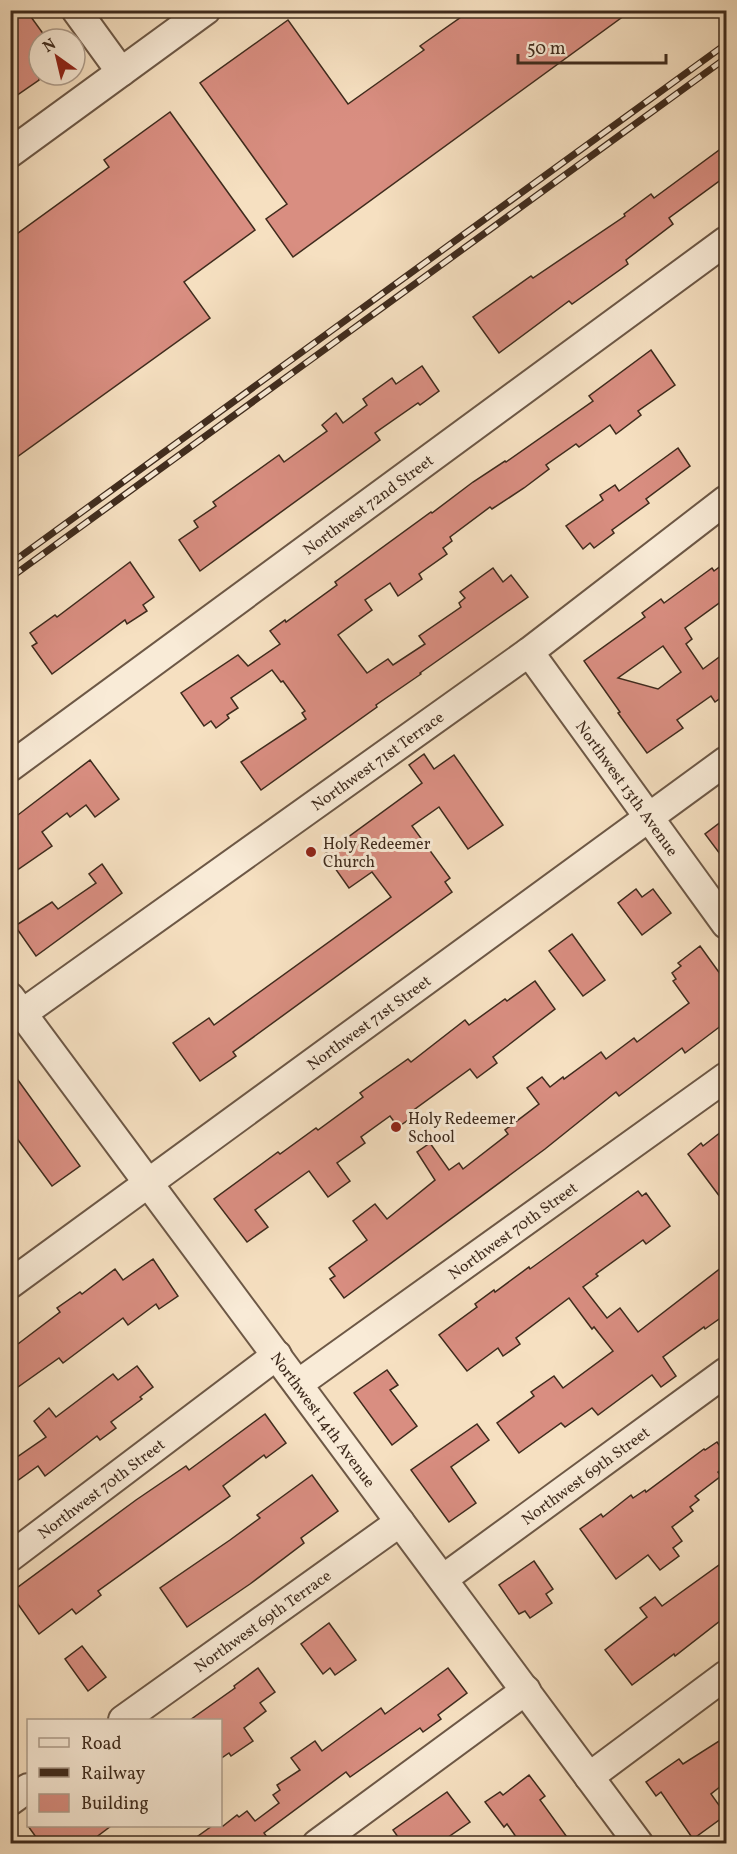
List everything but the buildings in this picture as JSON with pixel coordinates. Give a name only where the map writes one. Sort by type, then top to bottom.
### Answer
[{"type":"street","points":[[76,10],[121,72]]},
{"type":"street","points":[[10,153],[206,10]]},
{"type":"street","name":"Northwest 72nd Street","points":[[10,767],[726,241]]},
{"type":"street","name":"Northwest 71st Terrace","points":[[17,1005],[529,652],[726,500]]},
{"type":"street","name":"Northwest 13th Avenue","points":[[529,652],[726,924]]},
{"type":"street","name":"Northwest 71st Street","points":[[10,1284],[726,761]]},
{"type":"street","name":"Northwest 14th Avenue","points":[[17,1005],[639,1844]]},
{"type":"street","name":"Northwest 70th Street","points":[[298,1384],[726,1077]]},
{"type":"street","name":"Northwest 70th Street","points":[[10,1557],[277,1355]]},
{"type":"street","name":"Northwest 69th Street","points":[[443,1580],[726,1372]]},
{"type":"street","name":"Northwest 69th Terrace","points":[[124,1719],[400,1522]]},
{"type":"street","points":[[590,1777],[726,1675]]},
{"type":"street","points":[[317,1844],[526,1690]]},
{"type":"street","points":[[10,1801],[27,1789]]},
{"type":"railway","points":[[10,564],[726,44]]},
{"type":"railway","points":[[10,578],[726,58]]},
{"type":"place","name":"Holy Redeemer Church","points":[[311,852]]},
{"type":"place","name":"Holy Redeemer School","points":[[396,1127]]}]
